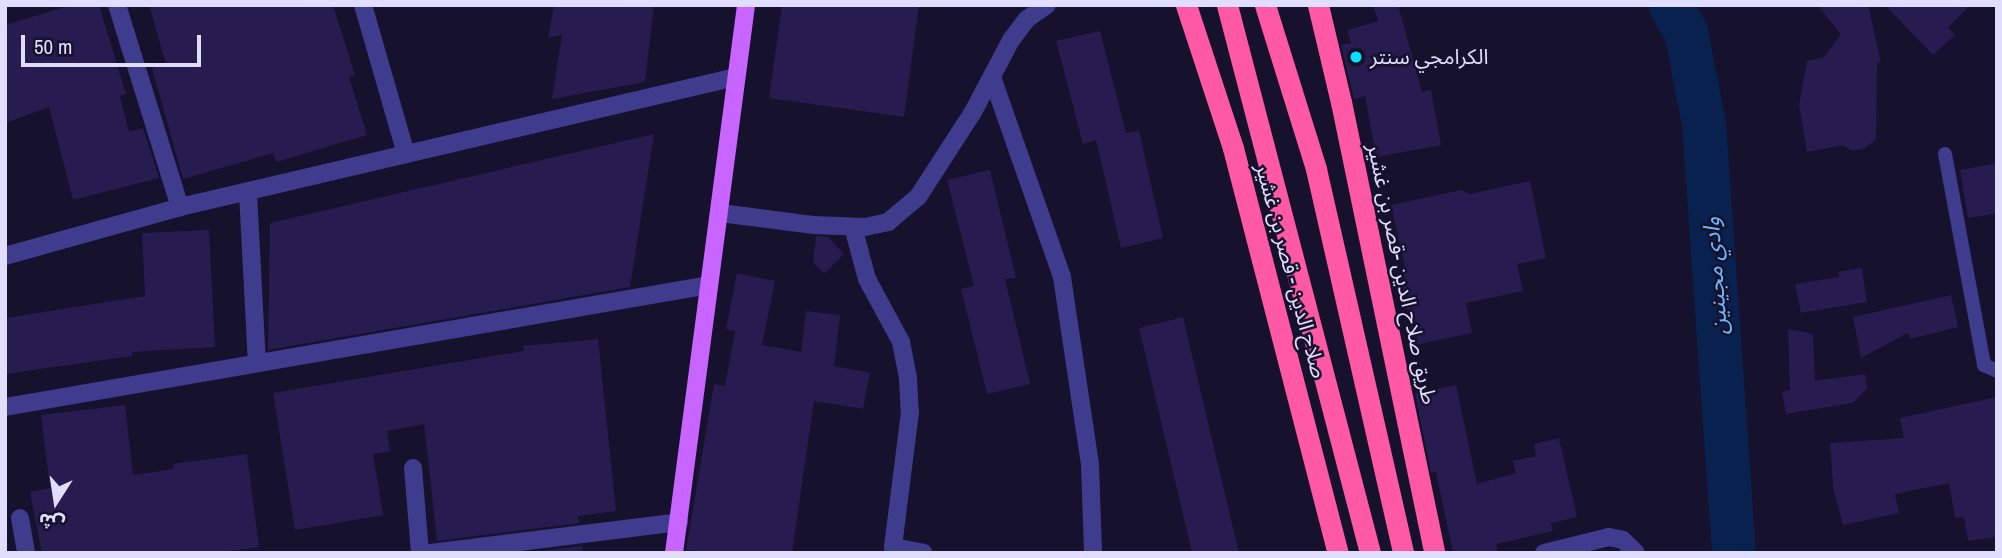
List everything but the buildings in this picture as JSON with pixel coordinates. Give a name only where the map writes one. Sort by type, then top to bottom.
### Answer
[{"type":"highway","name":"صلاح الدين - قصر بن غشير","points":[[1186,5],[1233,148],[1338,553]]},
{"type":"highway","points":[[1227,5],[1370,553]]},
{"type":"highway","points":[[1265,5],[1316,169],[1403,553]]},
{"type":"highway","name":"طريق صلاح الدين -قصر بن غشير","points":[[1318,5],[1341,102],[1434,553]]},
{"type":"main road","points":[[674,553],[746,5]]},
{"type":"street","points":[[117,5],[180,207]]},
{"type":"street","points":[[363,5],[406,153]]},
{"type":"street","points":[[720,212],[853,227],[888,222],[918,197],[992,77],[1011,40],[1027,19],[1047,5]]},
{"type":"street","points":[[5,256],[180,207],[736,77]]},
{"type":"street","points":[[992,77],[1062,276],[1090,465],[1093,553]]},
{"type":"street","points":[[248,193],[257,362]]},
{"type":"street","points":[[853,227],[867,279],[901,342],[908,379],[910,412],[892,550],[923,553]]},
{"type":"street","points":[[5,407],[709,285]]},
{"type":"street","points":[[413,468],[420,553]]},
{"type":"street","points":[[20,518],[26,553]]},
{"type":"street","points":[[431,553],[679,522]]},
{"type":"street","points":[[1544,553],[1609,537],[1623,540],[1636,553]]},
{"type":"lane","points":[[1945,154],[1984,365],[1997,371]]},
{"type":"waterway","name":"وادي مجينين","points":[[1670,5],[1686,32],[1704,124],[1734,553]]},
{"type":"place","name":"الكرامجي سنتر","points":[[1356,57]]}]
